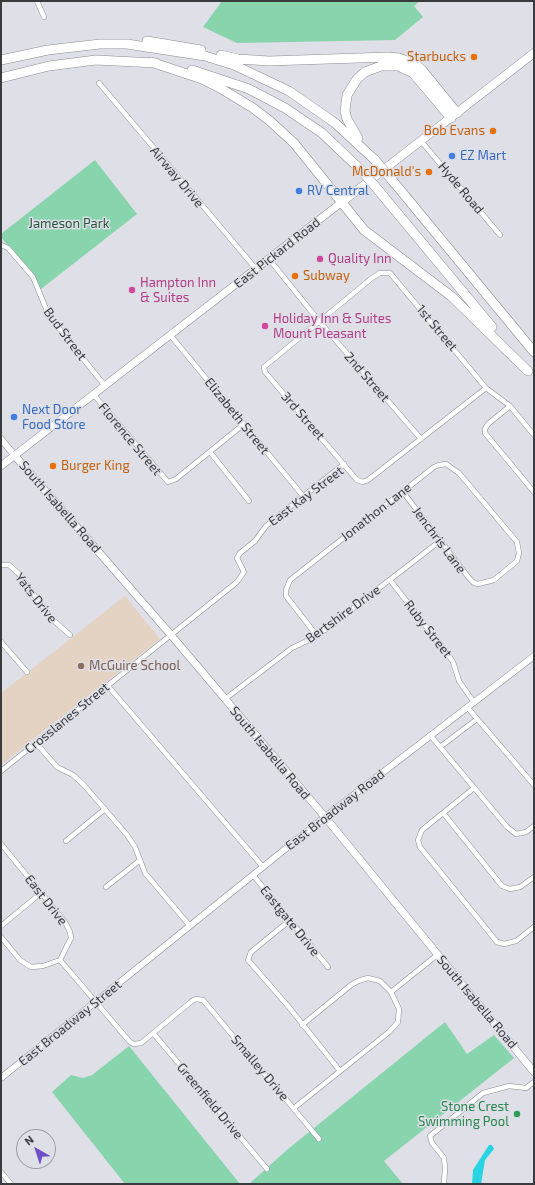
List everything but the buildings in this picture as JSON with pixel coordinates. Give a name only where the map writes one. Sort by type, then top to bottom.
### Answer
[{"type":"highway","points":[[1,60],[48,50],[100,44],[118,40],[148,41],[195,48],[224,56],[252,61],[388,56],[416,64],[422,70],[454,116]]},
{"type":"highway","points":[[100,44],[127,44],[205,56],[234,65],[273,82],[304,100],[335,123],[375,160],[534,352]]},
{"type":"highway","name":"East Pickard Road","points":[[342,202],[534,53]]},
{"type":"highway","points":[[1,78],[49,66],[96,60],[151,62],[209,74],[268,98],[322,133],[362,170],[531,375]]},
{"type":"highway","points":[[151,62],[202,79],[253,108],[294,143],[364,230],[450,296],[531,375]]},
{"type":"highway","points":[[367,152],[349,125],[345,111],[347,95],[357,79],[373,68],[381,66],[398,66],[413,73],[454,116]]},
{"type":"main road","name":"East Pickard Road","points":[[1,466],[171,336],[342,202]]},
{"type":"main road","name":"South Isabella Road","points":[[15,456],[171,635],[325,817],[534,1072]]},
{"type":"street","points":[[37,1],[44,17]]},
{"type":"street","name":"Airway Drive","points":[[99,84],[256,269]]},
{"type":"street","name":"Hyde Road","points":[[421,141],[500,235]]},
{"type":"street","name":"Bud Street","points":[[1,245],[8,248],[33,277],[49,316],[105,386]]},
{"type":"street","name":"2nd Street","points":[[269,259],[318,320],[421,440]]},
{"type":"street","name":"1st Street","points":[[318,320],[372,278],[384,272],[390,273],[486,388],[510,406],[534,435]]},
{"type":"street","name":"3rd Street","points":[[318,320],[264,367],[265,372],[344,464]]},
{"type":"street","name":"Elizabeth Street","points":[[171,336],[303,496]]},
{"type":"street","name":"East Kay Street","points":[[171,635],[242,576],[244,572],[238,558],[240,553],[255,541],[266,526],[303,496],[344,464],[357,480],[365,482],[486,388]]},
{"type":"street","name":"Florence Street","points":[[94,395],[168,482],[176,479],[210,452]]},
{"type":"street","points":[[510,406],[488,424],[485,429],[486,433],[534,492]]},
{"type":"street","points":[[244,424],[210,452],[249,501]]},
{"type":"street","name":"South Isabella Road","points":[[1,439],[15,456]]},
{"type":"street","name":"Jonathon Lane","points":[[317,636],[290,603],[286,590],[290,580],[308,564],[434,467],[446,464],[459,473],[517,542],[519,553],[517,561],[512,567],[494,580],[478,584]]},
{"type":"street","name":"Jenchris Lane","points":[[403,492],[469,578],[478,584]]},
{"type":"street","name":"Bertshire Drive","points":[[225,699],[292,648],[317,636],[440,541]]},
{"type":"street","name":"Yats Drive","points":[[1,565],[9,565],[18,573],[51,618],[70,635]]},
{"type":"street","name":"Ruby Street","points":[[390,580],[447,653],[453,662],[459,681],[474,702]]},
{"type":"street","name":"Crosslanes Street","points":[[1,771],[171,635]]},
{"type":"street","points":[[1,642],[27,672]]},
{"type":"street","name":"East Broadway Road","points":[[138,968],[325,817],[430,735],[534,657]]},
{"type":"street","points":[[108,686],[263,867]]},
{"type":"street","points":[[467,707],[534,785]]},
{"type":"street","points":[[440,747],[477,719]]},
{"type":"street","points":[[430,735],[507,827],[516,834],[526,832],[534,826]]},
{"type":"street","points":[[36,743],[57,766],[78,778],[132,841],[145,873],[190,926]]},
{"type":"street","points":[[474,788],[444,814],[422,830],[418,840],[420,847],[460,899],[496,942],[504,944],[516,941],[534,927]]},
{"type":"street","points":[[66,841],[105,809]]},
{"type":"street","points":[[444,814],[502,886],[510,889],[520,887],[534,877]]},
{"type":"street","name":"East Drive","points":[[1,844],[65,922],[70,932],[69,944],[60,960]]},
{"type":"street","points":[[106,887],[139,861]]},
{"type":"street","name":"Eastgate Drive","points":[[253,875],[328,968]]},
{"type":"street","points":[[1,926],[41,893]]},
{"type":"street","points":[[289,920],[251,952],[248,960],[288,1006],[340,1071]]},
{"type":"street","points":[[1,937],[20,960],[31,967],[43,966],[60,960],[130,1042],[138,1044],[153,1033]]},
{"type":"street","points":[[391,992],[437,955]]},
{"type":"street","name":"East Broadway Street","points":[[1,1078],[138,968]]},
{"type":"street","points":[[294,1108],[390,1032],[398,1022],[400,1009],[391,992],[380,981],[375,979],[358,981],[302,1025]]},
{"type":"street","name":"Smalley Drive","points":[[153,1033],[192,1001],[199,999],[206,1002],[319,1139]]},
{"type":"street","name":"Greenfield Drive","points":[[153,1033],[268,1169]]},
{"type":"street","points":[[444,1184],[444,1158],[432,1143],[430,1136],[483,1093],[509,1086],[526,1088],[534,1082]]},
{"type":"street","points":[[1,1172],[11,1184]]},
{"type":"shaded area","name":"McGuire School","points":[[125,596],[160,639],[1,765],[1,693]]},
{"type":"green space","points":[[222,1],[420,1],[414,6],[423,17],[395,40],[237,43],[203,27]]},
{"type":"green space","name":"Jameson Park","points":[[95,160],[137,214],[41,289],[1,237],[1,234]]},
{"type":"green space","points":[[445,1022],[467,1054],[494,1035],[514,1058],[384,1161],[403,1184],[249,1184],[288,1149]]},
{"type":"green space","points":[[129,1046],[240,1184],[125,1184],[52,1092],[71,1075],[83,1078],[92,1075]]},
{"type":"water","points":[[489,1145],[492,1145],[494,1149],[485,1160],[481,1184],[472,1184],[473,1170]]},
{"type":"place","name":"Starbucks","points":[[474,57]]},
{"type":"place","name":"Bob Evans","points":[[493,131]]},
{"type":"place","name":"EZ Mart","points":[[452,156]]},
{"type":"place","name":"McDonald's","points":[[429,172]]},
{"type":"place","name":"RV Central","points":[[299,191]]},
{"type":"place","name":"Quality Inn","points":[[320,259]]},
{"type":"place","name":"Subway","points":[[295,276]]},
{"type":"place","name":"Hampton Inn & Suites","points":[[132,290]]},
{"type":"place","name":"Holiday Inn & Suites Mount Pleasant","points":[[265,326]]},
{"type":"place","name":"Next Door Food Store","points":[[14,417]]},
{"type":"place","name":"Burger King","points":[[53,466]]},
{"type":"place","name":"McGuire School","points":[[81,666]]},
{"type":"place","name":"Stone Crest Swimming Pool","points":[[517,1114]]}]
